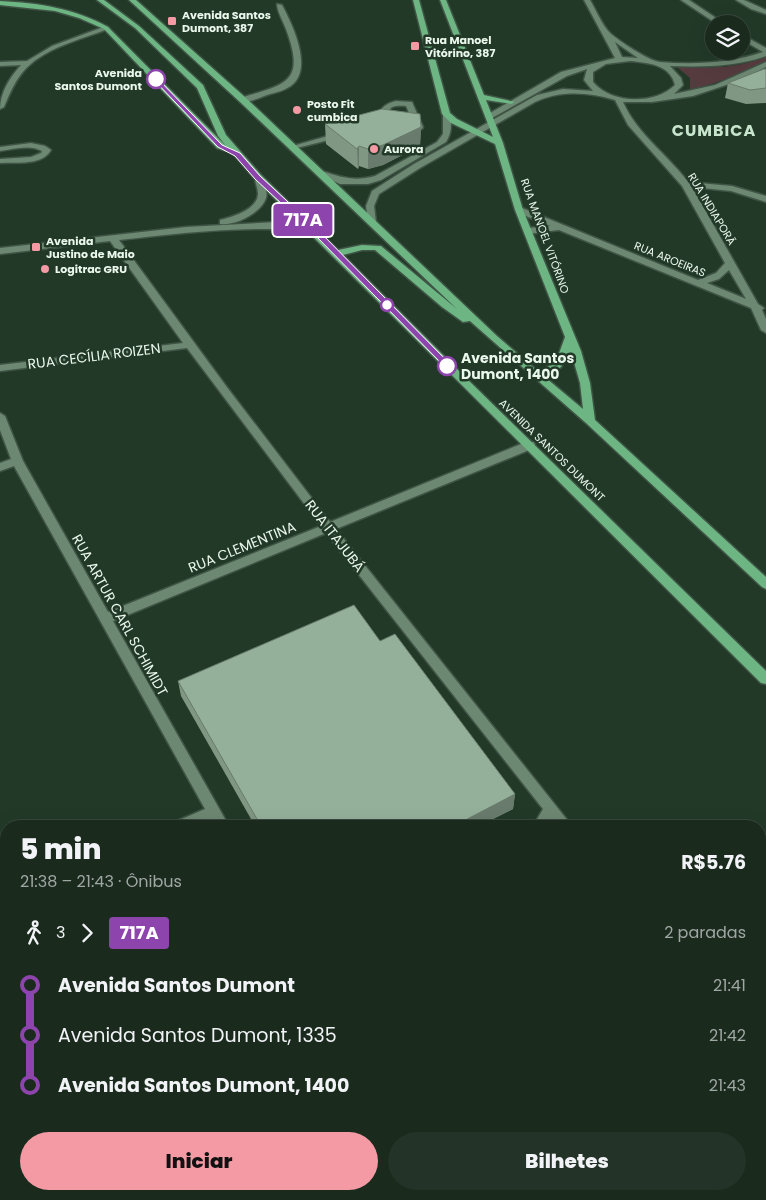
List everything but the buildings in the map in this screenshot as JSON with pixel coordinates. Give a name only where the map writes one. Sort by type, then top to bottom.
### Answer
[{"type":"main road","name":"AVENIDA SANTOS DUMONT","points":[[100,0],[137,26],[200,87],[222,136],[258,177],[766,680]]},
{"type":"main road","points":[[132,0],[243,100],[493,338]]},
{"type":"main road","points":[[416,0],[446,114],[454,121],[499,143]]},
{"type":"main road","name":"RUA MANOEL VITÓRINO","points":[[442,0],[468,61],[480,97],[499,143],[520,210],[581,365],[590,421]]},
{"type":"main road","points":[[0,4],[38,6],[61,10],[94,21],[106,28],[220,146],[237,154]]},
{"type":"main road","points":[[480,97],[511,102]]},
{"type":"main road","points":[[336,254],[370,246],[378,248],[445,305],[493,338],[541,377],[766,584]]},
{"type":"main road","points":[[541,377],[562,363],[570,337]]},
{"type":"street","points":[[587,0],[620,60]]},
{"type":"street","points":[[684,0],[708,15]]},
{"type":"street","points":[[739,0],[766,12]]},
{"type":"street","points":[[747,5],[756,0]]},
{"type":"street","points":[[243,100],[283,87],[298,74],[289,26],[279,5]]},
{"type":"street","points":[[0,107],[19,72],[27,63],[51,50],[106,28]]},
{"type":"street","points":[[607,34],[648,62]]},
{"type":"street","points":[[750,42],[766,53]]},
{"type":"street","points":[[657,64],[723,64],[753,59],[766,53]]},
{"type":"street","points":[[488,116],[511,102],[575,70],[620,60],[648,62],[672,71],[678,78],[679,85],[675,91],[661,98]]},
{"type":"street","points":[[0,64],[27,63]]},
{"type":"street","points":[[602,63],[590,71],[587,77],[589,83],[596,89],[618,98],[644,100],[705,92],[730,83],[766,64]]},
{"type":"street","points":[[746,75],[759,76]]},
{"type":"street","points":[[372,222],[370,206],[375,193],[492,125],[516,108],[547,94],[572,91],[609,95]]},
{"type":"street","name":"RUA INDIAPORÃ","points":[[618,98],[623,112],[636,131],[685,184],[729,263],[761,309],[766,330]]},
{"type":"street","points":[[623,112],[644,100]]},
{"type":"street","points":[[369,127],[381,123],[383,121],[383,112],[387,106],[396,103],[409,104],[419,127]]},
{"type":"street","points":[[322,174],[350,182],[378,178],[446,139],[448,134],[446,114]]},
{"type":"street","points":[[293,147],[352,132]]},
{"type":"street","points":[[0,149],[42,146],[47,150],[44,156],[32,159],[0,161]]},
{"type":"street","points":[[186,230],[229,221],[251,210],[262,197],[258,177]]},
{"type":"street","points":[[685,184],[732,189],[766,199]]},
{"type":"street","name":"RUA AROEIRAS","points":[[520,210],[761,309]]},
{"type":"street","points":[[0,251],[186,230],[277,224],[311,228]]},
{"type":"street","name":"RUA AROEIRAS","points":[[528,231],[543,228],[564,228]]},
{"type":"street","name":"RUA ITAJUBÁ","points":[[113,239],[189,345],[328,528],[560,820]]},
{"type":"street","points":[[696,283],[717,278],[723,274],[729,263]]},
{"type":"street","name":"RUA CECÍLIA ROIZEN","points":[[0,368],[189,345]]},
{"type":"street","name":"RUA ARTUR CARL SCHIMIDT","points":[[0,416],[17,461],[219,820]]},
{"type":"street","name":"RUA CLEMENTINA","points":[[105,619],[530,445]]},
{"type":"street","points":[[0,467],[17,461]]},
{"type":"street","points":[[544,820],[551,809]]},
{"type":"street","points":[[195,820],[214,811]]},
{"type":"shaded area","points":[[766,56],[766,61],[726,79],[690,91],[690,78],[677,67],[733,66]]},
{"type":"bus line","name":"717A","points":[[156,79],[220,146],[237,154],[447,366]]},
{"type":"place","name":"Avenida Santos Dumont, 387","points":[[172,21]]},
{"type":"place","name":"Rua Manoel Vitórino, 387","points":[[415,46]]},
{"type":"place","name":"Avenida Santos Dumont","points":[[156,79]]},
{"type":"place","name":"Posto Fit cumbica","points":[[297,110]]},
{"type":"place","name":"Aurora","points":[[374,149]]},
{"type":"place","name":"Avenida Justino de Maio","points":[[36,247]]},
{"type":"place","name":"Logitrac GRU","points":[[45,269]]},
{"type":"place","name":"Avenida Santos Dumont, 1400","points":[[447,366]]},
{"type":"district","name":"CUMBICA","points":[[714,130]]}]
